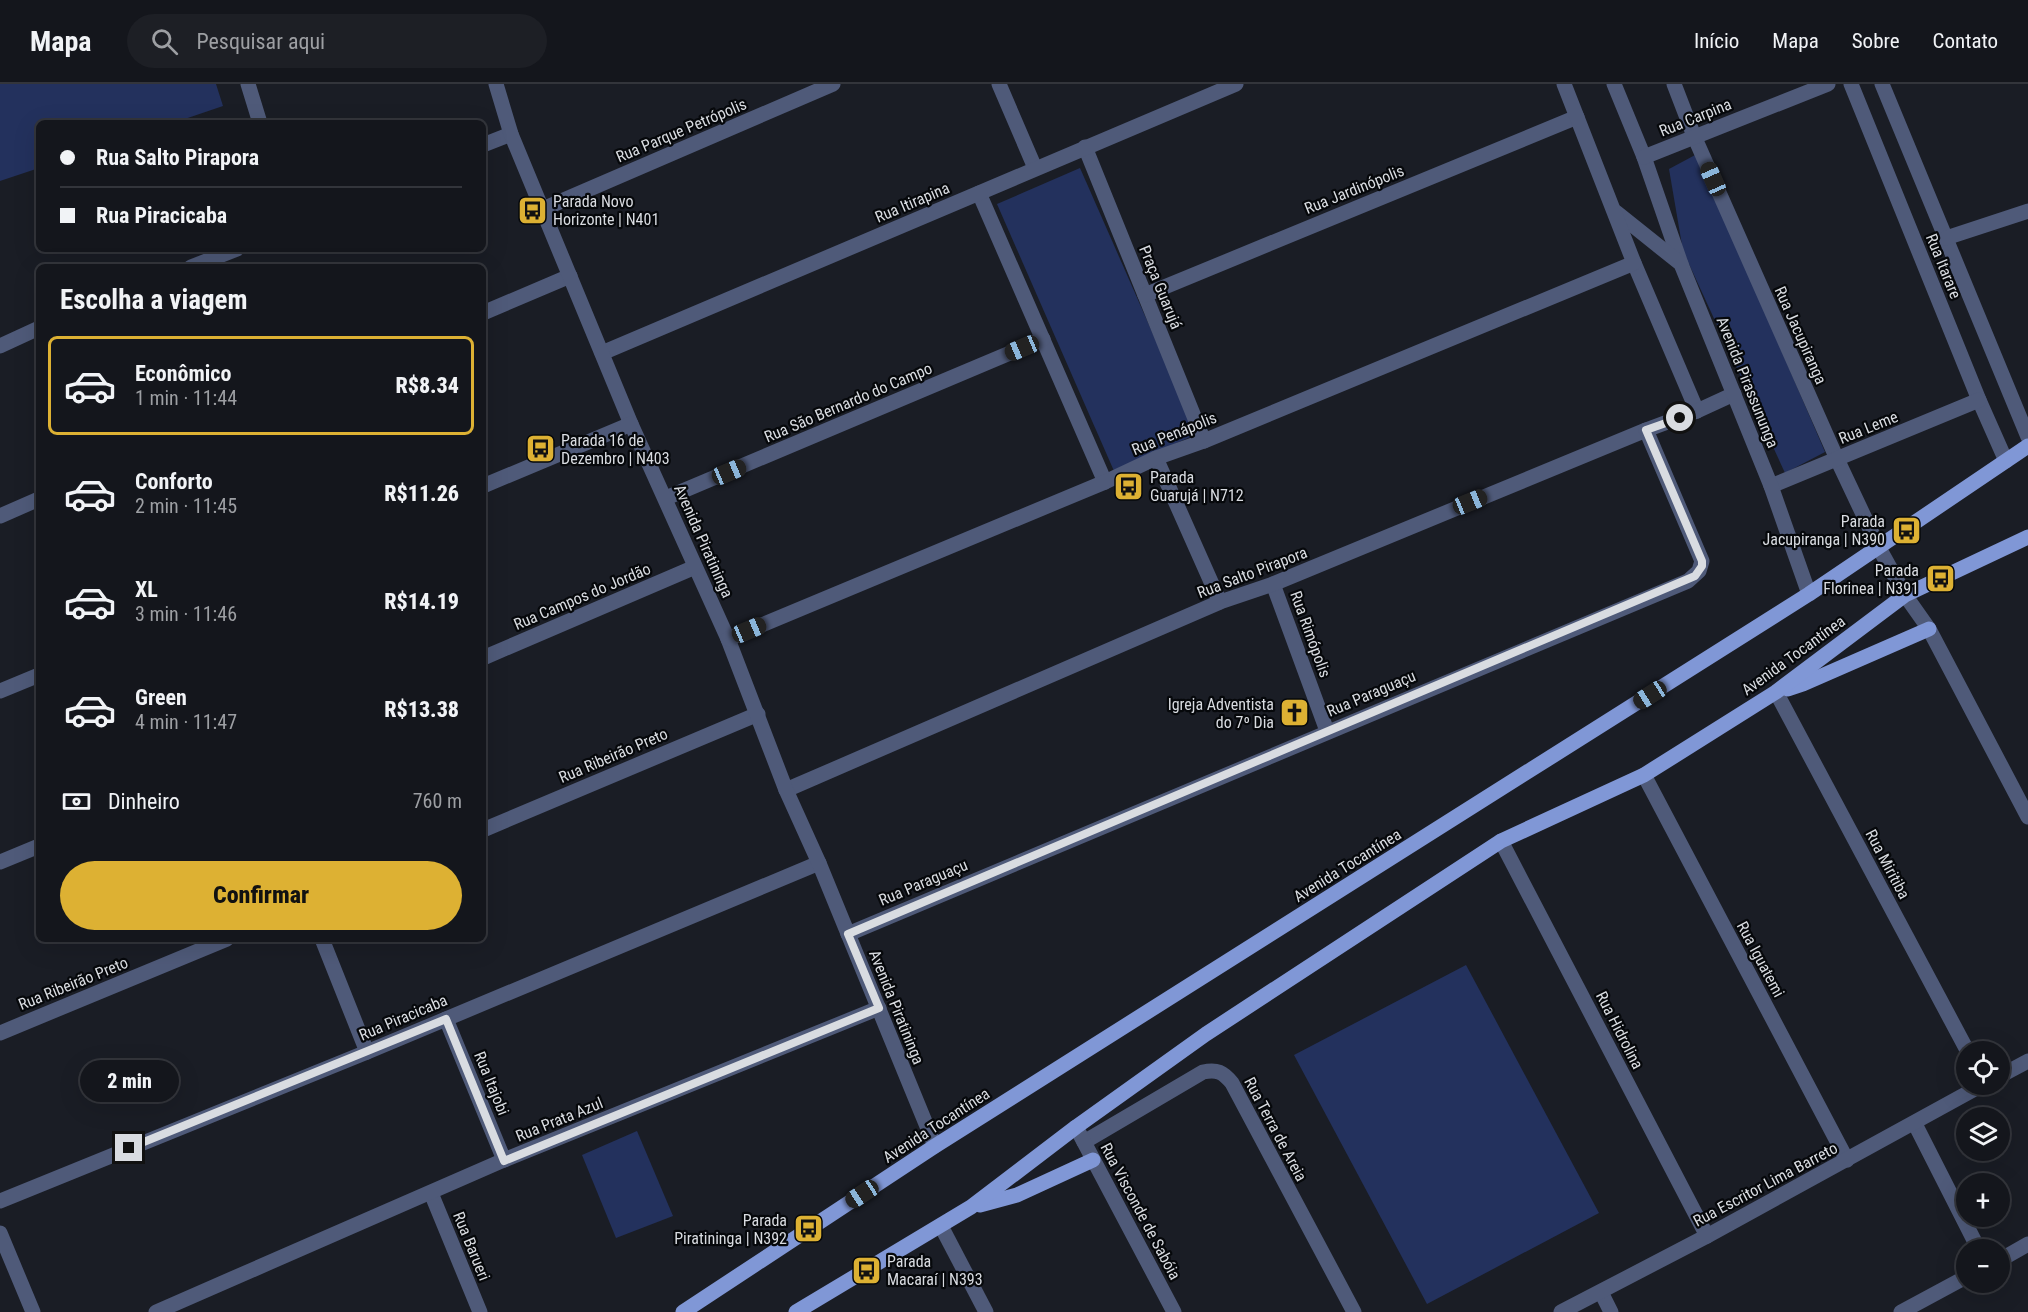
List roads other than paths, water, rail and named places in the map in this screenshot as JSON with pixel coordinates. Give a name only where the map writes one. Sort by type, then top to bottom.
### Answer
[{"type":"main road","name":"Avenida Tocantínea","points":[[683,1312],[935,1146],[1809,594],[2028,446]]},
{"type":"main road","name":"Avenida Tocantínea","points":[[804,1310],[972,1207],[1076,1127],[1206,1034],[1502,841],[1644,775],[1776,692],[1905,596],[2028,537]]},
{"type":"main road","points":[[1776,692],[1803,684],[1929,629]]},
{"type":"main road","points":[[972,1207],[1017,1195],[1093,1160]]},
{"type":"street","points":[[248,84],[259,120]]},
{"type":"street","name":"Avenida Piratininga","points":[[496,84],[511,134],[631,424],[728,639],[786,790],[819,863],[935,1146]]},
{"type":"street","name":"Rua Parque Petrópolis","points":[[543,209],[833,84]]},
{"type":"street","points":[[999,84],[1035,168]]},
{"type":"street","name":"Rua Itirapina","points":[[602,353],[1236,84]]},
{"type":"street","name":"Avenida Pirassununga","points":[[1563,84],[1634,263],[1697,411]]},
{"type":"street","points":[[1614,84],[1644,157],[1681,264]]},
{"type":"street","name":"Rua Jacupiranga","points":[[1674,84],[1694,136],[1837,459],[1879,548],[1905,596],[1929,629],[2028,817]]},
{"type":"street","name":"Rua Carpina","points":[[1644,157],[1828,84]]},
{"type":"street","name":"Rua Itarare","points":[[1851,84],[2006,461]]},
{"type":"street","name":"Rua Itarare","points":[[1882,84],[2028,437]]},
{"type":"street","name":"Rua Jardinópolis","points":[[1145,295],[1577,117]]},
{"type":"street","points":[[486,144],[511,134]]},
{"type":"street","name":"Praça Guarujá","points":[[1085,147],[1204,441]]},
{"type":"street","points":[[979,193],[1105,482]]},
{"type":"street","points":[[1946,238],[2028,211]]},
{"type":"street","name":"Avenida Pirassununga","points":[[1615,212],[1681,264],[1771,486],[1809,594]]},
{"type":"street","points":[[199,264],[229,252]]},
{"type":"street","name":"Rua Penápolis","points":[[728,639],[1105,482],[1156,458],[1204,441],[1634,263]]},
{"type":"street","points":[[486,312],[570,276]]},
{"type":"street","points":[[0,346],[36,329]]},
{"type":"street","name":"Rua São Bernardo do Campo","points":[[666,498],[1043,339]]},
{"type":"street","name":"Rua Salto Pirapora","points":[[786,790],[1220,602],[1273,584],[1734,394]]},
{"type":"street","name":"Rua Leme","points":[[1771,486],[1979,400]]},
{"type":"street","points":[[486,485],[631,424]]},
{"type":"street","name":"Rua Paraguaçu","points":[[848,934],[1695,576],[1702,566],[1702,561],[1646,430]]},
{"type":"street","points":[[1156,458],[1220,602]]},
{"type":"street","points":[[0,516],[36,500]]},
{"type":"street","name":"Rua Campos do Jordão","points":[[486,657],[695,567]]},
{"type":"street","name":"Rua Rimópolis","points":[[1273,584],[1327,731]]},
{"type":"street","points":[[0,691],[36,676]]},
{"type":"street","name":"Rua Miritiba","points":[[1776,692],[1962,1041]]},
{"type":"street","name":"Rua Ribeirão Preto","points":[[486,829],[758,714]]},
{"type":"street","name":"Rua Iguatemi","points":[[1644,775],[1848,1160]]},
{"type":"street","name":"Rua Hidrolina","points":[[1502,841],[1707,1236]]},
{"type":"street","points":[[0,862],[36,847]]},
{"type":"street","name":"Rua Piracicaba","points":[[0,1201],[367,1052],[819,863]]},
{"type":"street","name":"Rua Ribeirão Preto","points":[[0,1033],[219,942]]},
{"type":"street","points":[[323,942],[367,1052]]},
{"type":"street","name":"Rua Prata Azul","points":[[156,1312],[504,1161],[879,1008]]},
{"type":"street","name":"Rua Itajobi","points":[[446,1019],[504,1161]]},
{"type":"street","points":[[2010,1071],[2028,1061]]},
{"type":"street","name":"Rua Terra de Areia","points":[[1084,1142],[1203,1072],[1214,1070],[1224,1073],[1232,1083],[1354,1312]]},
{"type":"street","name":"Rua Escritor Lima Barreto","points":[[1561,1312],[1707,1236],[1965,1095]]},
{"type":"street","points":[[1915,1124],[1973,1239]]},
{"type":"street","name":"Rua Visconde de Sabóia","points":[[1076,1127],[1174,1312]]},
{"type":"street","name":"Rua Barueri","points":[[431,1193],[480,1312]]},
{"type":"street","points":[[941,1226],[986,1312]]},
{"type":"street","points":[[0,1233],[33,1312]]},
{"type":"street","points":[[2010,1254],[2028,1244]]},
{"type":"street","points":[[1901,1312],[1956,1282]]},
{"type":"street","points":[[1601,1292],[1611,1312]]},
{"type":"place","name":"Parada Novo Horizonte | N401","points":[[532,210]]},
{"type":"place","name":"Parada 16 de Dezembro | N403","points":[[540,449]]},
{"type":"place","name":"Parada Guarujá | N712","points":[[1129,486]]},
{"type":"place","name":"Parada Jacupiranga | N390","points":[[1906,530]]},
{"type":"place","name":"Parada Florinea | N391","points":[[1940,579]]},
{"type":"place","name":"Igreja Adventista do 7º Dia","points":[[1295,713]]},
{"type":"place","name":"Parada Piratininga | N392","points":[[808,1229]]},
{"type":"place","name":"Parada Macaraí | N393","points":[[866,1270]]}]
